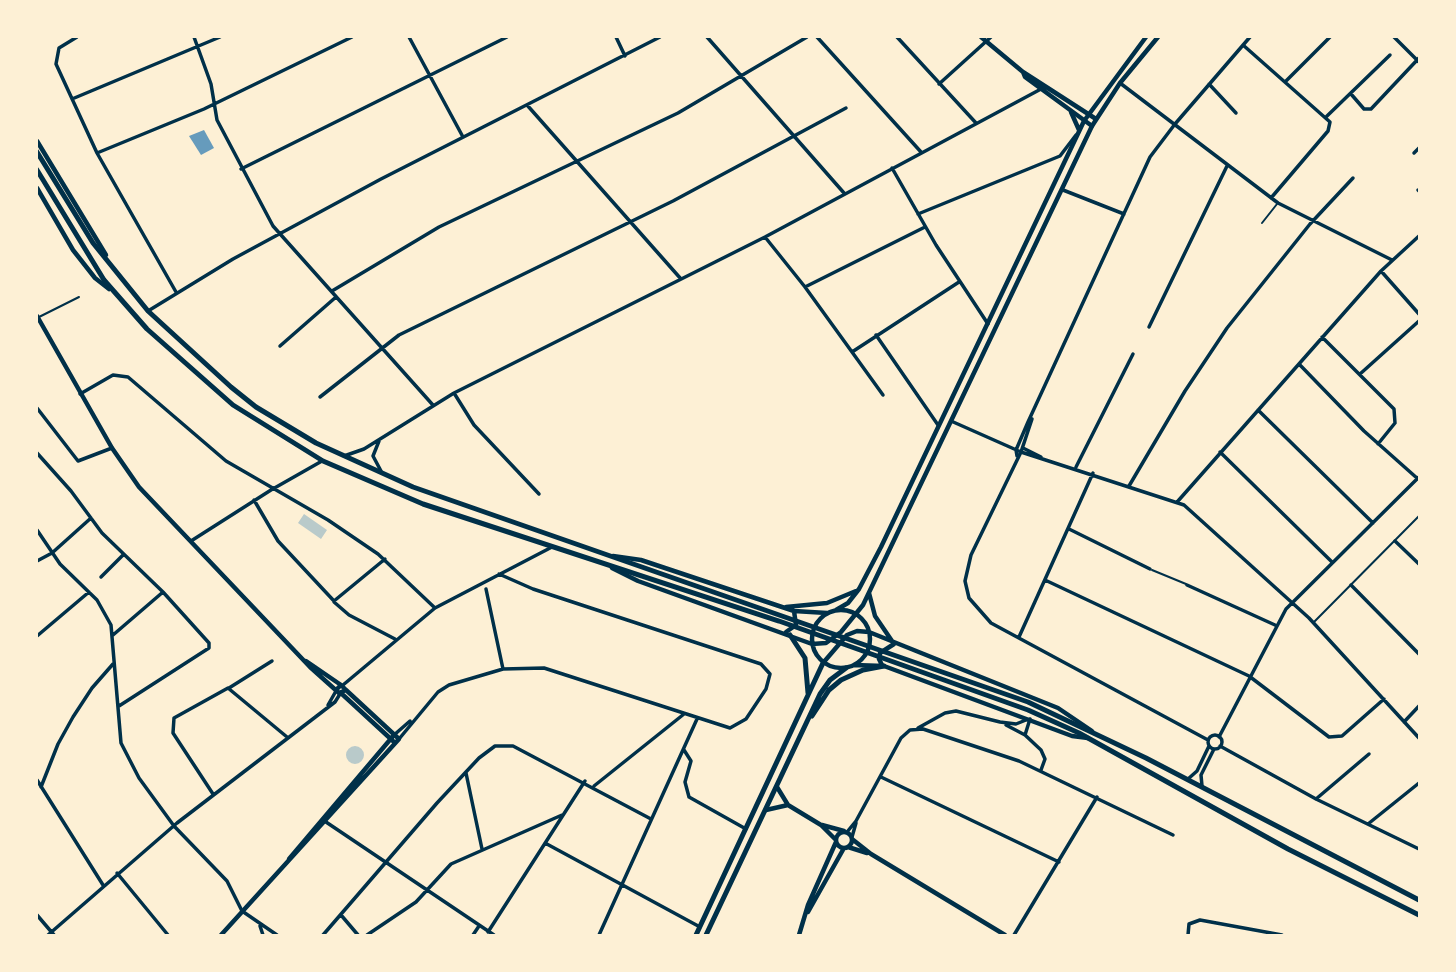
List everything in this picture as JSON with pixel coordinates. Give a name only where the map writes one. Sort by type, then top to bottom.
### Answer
[{"type":"main road","points":[[981,37],[1023,72],[1025,77],[1092,126]]},
{"type":"main road","points":[[609,556],[641,560],[794,611],[827,613],[848,603],[859,589],[939,427],[1084,121],[1146,37]]},
{"type":"main road","points":[[605,564],[638,582],[812,644],[831,640],[857,615],[869,593],[1092,126],[1121,83],[1158,37]]},
{"type":"main road","points":[[1023,72],[1028,72],[1096,120]]},
{"type":"main road","points":[[1071,112],[1079,131]]},
{"type":"main road","points":[[37,141],[121,280]]},
{"type":"main road","points":[[37,152],[93,243],[121,280],[188,351],[256,407],[343,456],[387,477],[609,556],[636,570],[1092,731],[1419,900]]},
{"type":"main road","points":[[37,170],[104,280],[115,293]]},
{"type":"main road","points":[[37,188],[84,264],[177,358],[233,405],[323,461],[423,504],[605,564],[636,570]]},
{"type":"main road","points":[[37,317],[42,330]]},
{"type":"main road","points":[[37,324],[112,448],[139,487],[297,654],[395,739],[221,935]]},
{"type":"main road","points":[[970,363],[979,366]]},
{"type":"main road","points":[[783,607],[827,603],[859,589]]},
{"type":"main road","points":[[869,593],[875,616],[895,644]]},
{"type":"main road","points":[[836,610],[857,615],[869,632],[869,649],[854,665]]},
{"type":"main road","points":[[788,634],[796,625],[794,611]]},
{"type":"main road","points":[[827,613],[815,625],[812,644],[823,663],[846,668]]},
{"type":"main road","points":[[696,935],[823,663],[847,635],[857,631],[869,632],[1029,695],[1070,714],[1092,731]]},
{"type":"main road","points":[[788,634],[806,662],[808,700]]},
{"type":"main road","points":[[884,666],[879,654],[895,644]]},
{"type":"main road","points":[[706,935],[824,687],[846,668],[854,665],[884,666],[1072,736],[1088,738]]},
{"type":"main road","points":[[804,727],[836,683],[863,670],[884,666]]},
{"type":"main road","points":[[1055,718],[1288,849],[1419,915]]},
{"type":"main road","points":[[777,787],[788,805],[821,825],[836,841],[846,847],[871,854]]},
{"type":"main road","points":[[766,810],[788,805]]},
{"type":"main road","points":[[821,825],[846,831],[871,854],[1005,935]]},
{"type":"main road","points":[[799,935],[838,834],[846,831]]},
{"type":"main road","points":[[808,912],[852,838]]},
{"type":"street","points":[[77,37],[59,48],[55,58],[97,153],[176,292]]},
{"type":"street","points":[[194,37],[211,84],[217,120],[240,169],[279,235],[433,405]]},
{"type":"street","points":[[72,99],[220,37]]},
{"type":"street","points":[[97,153],[214,105],[352,37]]},
{"type":"street","points":[[409,37],[463,137]]},
{"type":"street","points":[[240,169],[507,37]]},
{"type":"street","points":[[616,37],[625,56]]},
{"type":"street","points":[[148,311],[176,292],[279,235],[463,137],[660,37]]},
{"type":"street","points":[[707,37],[844,192]]},
{"type":"street","points":[[332,291],[439,227],[661,122],[807,37]]},
{"type":"street","points":[[817,37],[922,152]]},
{"type":"street","points":[[897,37],[976,123]]},
{"type":"street","points":[[939,84],[991,37]]},
{"type":"street","points":[[1208,740],[1018,638],[982,615],[969,598],[965,581],[971,555],[1150,157],[1250,37]]},
{"type":"street","points":[[1286,81],[1330,37]]},
{"type":"street","points":[[1351,94],[1369,110],[1419,60],[1394,37]]},
{"type":"street","points":[[1243,45],[1327,116],[1330,125],[1328,131],[1271,198]]},
{"type":"street","points":[[1327,116],[1390,55]]},
{"type":"street","points":[[1121,83],[1278,203],[1392,260]]},
{"type":"street","points":[[1209,84],[1236,113]]},
{"type":"street","points":[[343,456],[359,452],[454,393],[765,237],[844,192],[1041,89]]},
{"type":"street","points":[[527,106],[681,279]]},
{"type":"street","points":[[320,397],[381,347],[441,312],[673,201],[846,107]]},
{"type":"street","points":[[918,214],[1060,156],[1079,131]]},
{"type":"street","points":[[1414,153],[1419,148]]},
{"type":"street","points":[[1149,327],[1227,166]]},
{"type":"street","points":[[892,168],[925,227],[988,324]]},
{"type":"street","points":[[1129,486],[1227,328],[1353,178]]},
{"type":"street","points":[[1063,190],[1124,214]]},
{"type":"street","points":[[805,288],[925,227]]},
{"type":"street","points":[[1178,501],[1381,271],[1419,236]]},
{"type":"street","points":[[765,237],[883,395]]},
{"type":"street","points":[[1381,271],[1419,314]]},
{"type":"street","points":[[852,352],[959,282]]},
{"type":"street","points":[[280,346],[337,297]]},
{"type":"street","points":[[1360,374],[1419,321]]},
{"type":"street","points":[[876,335],[939,427]]},
{"type":"street","points":[[1322,337],[1385,397],[1396,414],[1392,429],[1378,444]]},
{"type":"street","points":[[1076,467],[1133,354]]},
{"type":"street","points":[[1220,746],[1219,737],[1249,676],[1275,625],[1292,602],[1419,478],[1378,444],[1299,364]]},
{"type":"street","points":[[80,394],[113,375],[128,377],[226,461],[271,490],[328,520],[385,559],[435,608]]},
{"type":"street","points":[[454,393],[474,425],[539,494]]},
{"type":"street","points":[[37,408],[78,461],[112,448]]},
{"type":"street","points":[[1258,410],[1373,523]]},
{"type":"street","points":[[951,421],[1043,458],[1178,501],[1292,602],[1419,738]]},
{"type":"street","points":[[381,439],[374,449],[373,459],[387,477]]},
{"type":"street","points":[[1220,452],[1332,562]]},
{"type":"street","points":[[37,453],[123,555],[163,592],[210,646],[119,706]]},
{"type":"street","points":[[190,542],[254,500],[323,461]]},
{"type":"street","points":[[1018,638],[1093,473]]},
{"type":"street","points":[[254,500],[278,541],[344,612],[395,639]]},
{"type":"street","points":[[37,561],[51,553],[91,518]]},
{"type":"street","points":[[1069,528],[1150,569]]},
{"type":"street","points":[[37,530],[51,553],[103,608],[113,635],[113,664],[123,748],[139,778],[173,825],[227,881],[242,911],[277,935]]},
{"type":"street","points":[[1395,541],[1419,564]]},
{"type":"street","points":[[37,915],[51,934],[173,825],[327,706],[395,639],[435,608],[552,547]]},
{"type":"street","points":[[101,576],[123,555]]},
{"type":"street","points":[[334,601],[385,559]]},
{"type":"street","points":[[395,739],[435,695],[449,685],[503,669],[544,668],[730,728],[740,724],[766,688],[769,671],[761,664],[533,589],[499,574]]},
{"type":"street","points":[[1045,580],[1249,676],[1319,731],[1334,738],[1347,732],[1384,699]]},
{"type":"street","points":[[1187,585],[1275,625]]},
{"type":"street","points":[[1351,585],[1419,654]]},
{"type":"street","points":[[485,589],[503,669]]},
{"type":"street","points":[[37,636],[89,592]]},
{"type":"street","points":[[113,635],[163,592]]},
{"type":"street","points":[[214,794],[177,741],[172,722],[178,715],[272,661]]},
{"type":"street","points":[[41,787],[73,717],[92,688],[113,664]]},
{"type":"street","points":[[228,688],[288,737]]},
{"type":"street","points":[[1404,722],[1419,706]]},
{"type":"street","points":[[846,831],[856,821],[906,732],[931,719],[956,711],[1016,724],[1029,719]]},
{"type":"street","points":[[594,786],[684,714]]},
{"type":"street","points":[[599,935],[697,719]]},
{"type":"street","points":[[1026,735],[1029,719]]},
{"type":"street","points":[[1000,722],[1026,735],[1044,755],[1041,770]]},
{"type":"street","points":[[916,729],[970,742],[1041,770],[1173,835]]},
{"type":"street","points":[[1208,740],[1213,736],[1219,737]]},
{"type":"street","points":[[1188,779],[1197,771],[1209,746],[1208,740]]},
{"type":"street","points":[[323,935],[466,773],[488,750],[502,744],[513,746],[594,786],[651,819]]},
{"type":"street","points":[[1209,746],[1214,749]]},
{"type":"street","points":[[1202,786],[1201,775],[1214,749],[1220,746]]},
{"type":"street","points":[[1220,746],[1317,799],[1419,849]]},
{"type":"street","points":[[683,749],[691,759],[685,782],[689,797],[746,828]]},
{"type":"street","points":[[1317,799],[1369,754]]},
{"type":"street","points":[[466,773],[482,849]]},
{"type":"street","points":[[881,777],[1059,862]]},
{"type":"street","points":[[37,780],[103,885]]},
{"type":"street","points":[[488,932],[584,781]]},
{"type":"street","points":[[1368,824],[1419,782]]},
{"type":"street","points":[[1014,935],[1097,797]]},
{"type":"street","points":[[367,935],[402,913],[451,864],[562,815]]},
{"type":"street","points":[[324,820],[384,864],[494,935]]},
{"type":"street","points":[[852,838],[856,821]]},
{"type":"street","points":[[545,843],[700,927]]},
{"type":"street","points":[[117,873],[168,935]]},
{"type":"street","points":[[341,915],[358,935]]},
{"type":"street","points":[[1188,935],[1189,924],[1205,921],[1282,935]]},
{"type":"street","points":[[260,925],[263,935]]},
{"type":"street","points":[[473,935],[479,926]]},
{"type":"lane","points":[[1262,223],[1278,203]]},
{"type":"lane","points":[[37,317],[79,297]]},
{"type":"lane","points":[[1313,623],[1419,516]]},
{"type":"lane","points":[[1150,569],[1187,585]]},
{"type":"shaded area","points":[[304,514],[327,530],[321,539],[298,523]]},
{"type":"shaded area","points":[[355,746],[361,749],[364,755],[361,761],[355,764],[349,761],[346,755],[349,749]]},
{"type":"water","points":[[204,130],[214,148],[201,155],[189,136]]}]
